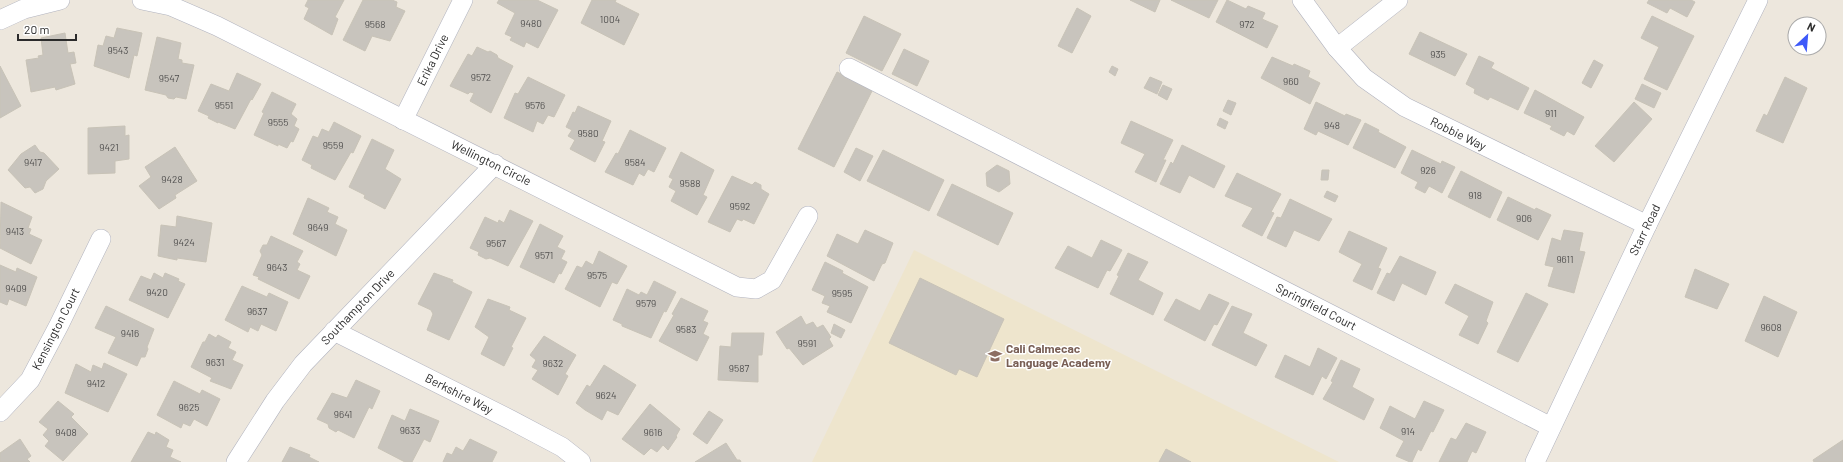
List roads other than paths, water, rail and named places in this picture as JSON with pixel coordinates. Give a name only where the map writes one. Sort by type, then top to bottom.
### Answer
[{"type":"street","points":[[0,20],[24,9],[60,0]]},
{"type":"street","name":"Wellington Circle","points":[[142,0],[171,6],[217,26],[403,120],[495,164],[737,287],[756,289],[772,280],[808,216]]},
{"type":"street","name":"Erika Drive","points":[[403,120],[463,0]]},
{"type":"street","name":"Robbie Way","points":[[1302,0],[1337,48],[1364,78],[1405,107],[1647,226]]},
{"type":"street","points":[[1337,48],[1398,0]]},
{"type":"street","name":"Starr Road","points":[[1535,462],[1647,226],[1758,0]]},
{"type":"street","name":"Springfield Court","points":[[849,68],[1551,427]]},
{"type":"street","name":"Southampton Drive","points":[[236,462],[275,401],[303,364],[495,164]]},
{"type":"street","name":"Kensington Court","points":[[0,412],[30,380],[101,239]]},
{"type":"street","name":"Berkshire Way","points":[[334,331],[562,447],[581,462]]},
{"type":"place","name":"Cali Calmecac Language Academy","points":[[995,356]]}]
